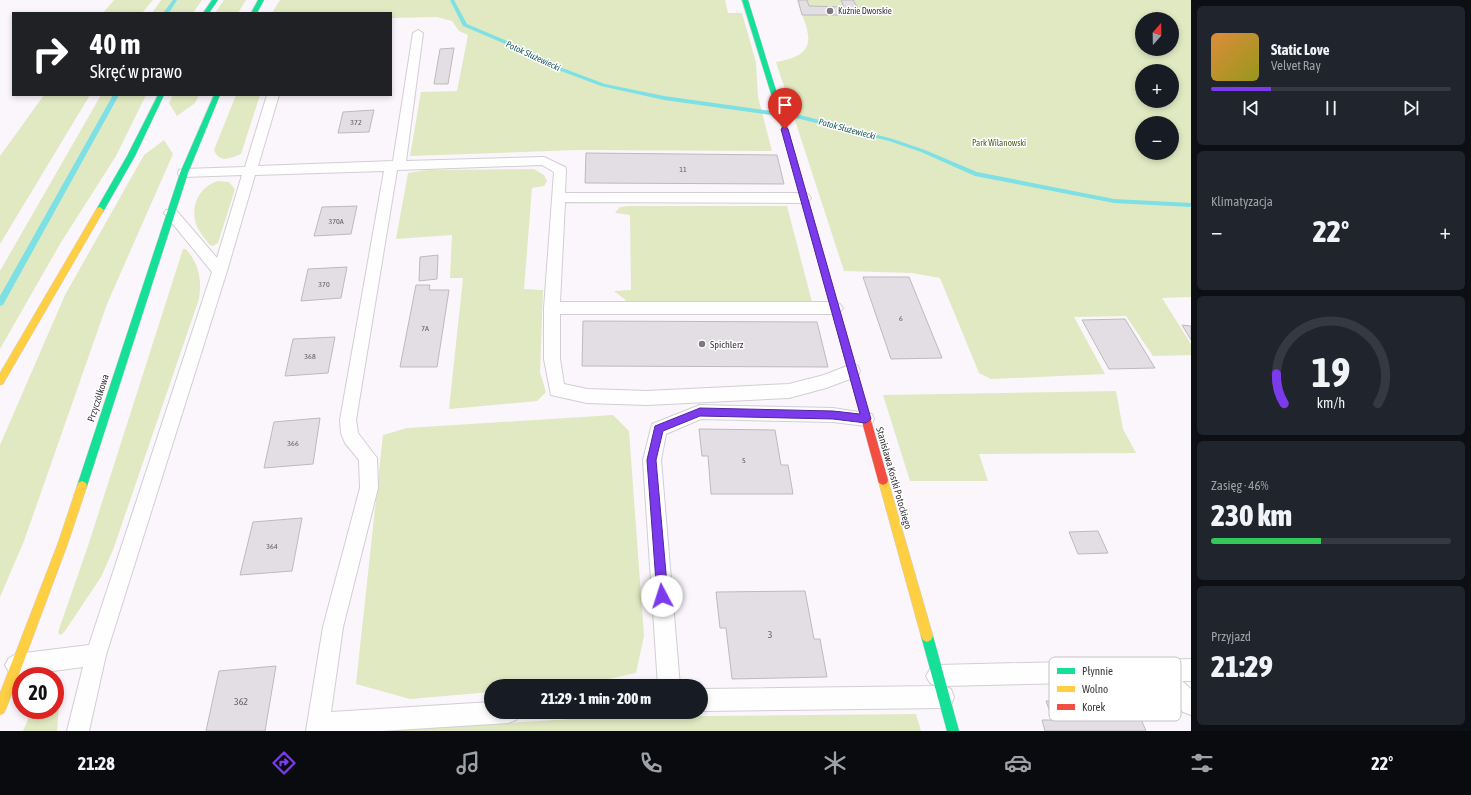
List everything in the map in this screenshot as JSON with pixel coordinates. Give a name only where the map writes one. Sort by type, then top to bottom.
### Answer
[{"type":"main road","points":[[207,12],[215,0]]},
{"type":"main road","points":[[255,12],[261,0]]},
{"type":"main road","name":"Stanisława Kostki Potockiego","points":[[745,0],[785,129],[953,731]]},
{"type":"main road","points":[[0,381],[131,156],[161,96]]},
{"type":"main road","name":"Przyczółkowa","points":[[0,708],[63,543],[184,173],[217,96]]},
{"type":"lane","points":[[418,33],[348,420],[347,432],[350,440],[368,458],[369,488],[332,627],[318,728],[484,714]]},
{"type":"lane","points":[[78,731],[96,655],[220,271],[273,96]]},
{"type":"lane","points":[[184,173],[544,161],[560,170],[552,308],[552,359],[557,390],[587,396],[647,398],[789,391],[826,381],[852,371]]},
{"type":"lane","points":[[558,197],[804,198]]},
{"type":"lane","points":[[170,213],[220,271]]},
{"type":"lane","points":[[552,308],[835,308]]},
{"type":"lane","points":[[668,679],[652,460],[658,429],[700,412],[833,415],[866,419]]},
{"type":"lane","points":[[16,665],[96,655]]},
{"type":"lane","points":[[1181,670],[1191,670]]},
{"type":"lane","points":[[937,676],[1049,673]]},
{"type":"lane","points":[[1181,694],[1191,704]]},
{"type":"lane","points":[[708,700],[943,697]]},
{"type":"green space","points":[[114,0],[153,0],[143,12],[104,12]]},
{"type":"green space","points":[[161,0],[202,0],[194,12],[153,12]]},
{"type":"green space","points":[[224,0],[246,0],[239,12],[216,12]]},
{"type":"green space","points":[[280,0],[725,0],[728,13],[742,13],[756,62],[758,97],[772,151],[578,150],[410,156],[421,92],[457,91],[468,35],[459,31],[452,21],[437,17],[392,18],[392,12],[273,12]]},
{"type":"green space","name":"Park Wilanowski","points":[[797,0],[1191,0],[1191,297],[1162,298],[1191,344],[1191,355],[1153,356],[1126,316],[1074,317],[1105,374],[991,379],[979,373],[940,278],[912,273],[844,271],[776,62],[801,54],[806,48],[808,32]]},
{"type":"green space","points":[[43,96],[89,96],[0,244],[0,156]]},
{"type":"green space","points":[[100,96],[146,96],[116,156],[60,244],[0,349],[0,271]]},
{"type":"green space","points":[[172,96],[198,96],[195,103],[177,116],[169,103]]},
{"type":"green space","points":[[236,96],[260,96],[241,154],[225,159],[219,157],[214,150]]},
{"type":"green space","points":[[164,140],[173,154],[107,304],[24,541],[0,597],[0,445],[65,295],[144,155]]},
{"type":"green space","points":[[534,169],[544,175],[547,181],[544,186],[532,188],[524,289],[543,290],[540,372],[546,392],[537,401],[449,409],[463,278],[450,278],[452,235],[396,239],[408,173],[427,170]]},
{"type":"green space","points":[[218,181],[229,182],[235,189],[218,243],[213,246],[208,243],[197,227],[194,217],[194,210],[198,197],[206,187]]},
{"type":"green space","points":[[787,206],[812,302],[628,302],[614,291],[631,290],[630,215],[615,213],[620,207]]},
{"type":"green space","points":[[183,249],[186,249],[197,266],[200,278],[199,299],[113,550],[101,577],[61,635],[58,632],[88,546]]},
{"type":"green space","points":[[1116,391],[1123,429],[1136,453],[979,454],[988,481],[910,481],[883,395]]},
{"type":"green space","points":[[613,415],[629,431],[644,636],[636,673],[608,679],[484,679],[484,693],[410,699],[356,684],[383,435],[407,428]]},
{"type":"green space","points":[[916,714],[921,731],[378,731],[571,719],[708,719],[708,716]]},
{"type":"green space","points":[[28,719],[58,719],[57,731],[23,731]]},
{"type":"building","name":"Kuźnie Dworskie","points":[[798,0],[807,0],[809,6],[844,7],[841,0],[853,0],[862,15],[802,15]]},
{"type":"building","points":[[454,48],[448,84],[434,84],[440,49]]},
{"type":"building","points":[[374,110],[369,132],[338,133],[343,112]]},
{"type":"building","points":[[586,153],[777,155],[784,184],[585,183]]},
{"type":"building","points":[[357,206],[351,234],[314,236],[322,207]]},
{"type":"building","points":[[438,255],[437,279],[419,281],[420,257]]},
{"type":"building","points":[[347,267],[341,298],[301,301],[308,269]]},
{"type":"building","points":[[863,277],[909,277],[942,358],[891,359]]},
{"type":"building","points":[[416,285],[430,285],[429,290],[449,290],[437,367],[400,367]]},
{"type":"building","points":[[1125,319],[1155,368],[1109,369],[1082,320]]},
{"type":"building","name":"Spichlerz","points":[[583,321],[817,322],[828,367],[582,366]]},
{"type":"building","points":[[1182,325],[1191,326],[1191,340]]},
{"type":"building","points":[[335,337],[328,373],[285,376],[293,339]]},
{"type":"building","points":[[320,418],[313,464],[264,468],[274,422]]},
{"type":"building","points":[[699,429],[775,430],[781,465],[788,465],[793,494],[711,494],[708,456],[702,456]]},
{"type":"building","points":[[302,518],[292,571],[240,575],[253,522]]},
{"type":"building","points":[[1098,531],[1108,553],[1078,554],[1069,532]]},
{"type":"building","points":[[805,591],[814,639],[820,639],[827,677],[732,679],[726,628],[720,628],[716,592]]},
{"type":"building","points":[[276,666],[265,731],[206,731],[219,671]]},
{"type":"building","points":[[1046,701],[1049,701],[1049,709]]},
{"type":"building","points":[[1042,720],[1142,721],[1146,731],[1045,731]]},
{"type":"waterway","points":[[167,12],[175,0]]},
{"type":"waterway","name":"Potok Służewiecki","points":[[452,0],[465,25],[533,54],[547,64],[603,85],[664,98],[800,117],[891,140],[923,151],[975,174],[1114,201],[1191,205]]},
{"type":"waterway","points":[[0,303],[115,96]]},
{"type":"traffic: fast","points":[[207,12],[215,0]]},
{"type":"traffic: fast","points":[[255,12],[261,0]]},
{"type":"traffic: fast","points":[[745,0],[785,129],[827,280]]},
{"type":"traffic: fast","points":[[100,210],[131,156],[161,96]]},
{"type":"traffic: fast","points":[[82,486],[184,173],[217,96]]},
{"type":"traffic: fast","points":[[927,636],[953,731]]},
{"type":"traffic: slow","points":[[0,381],[100,210]]},
{"type":"traffic: slow","points":[[883,480],[927,636]]},
{"type":"traffic: slow","points":[[0,709],[63,543],[82,486]]},
{"type":"traffic: jam","points":[[827,280],[883,480]]},
{"type":"place","name":"Kuźnie Dworskie","points":[[830,11]]},
{"type":"place","name":"Spichlerz","points":[[702,344]]},
{"type":"route","points":[[662,596],[652,460],[658,429],[700,412],[833,415],[866,419],[785,129]]}]
